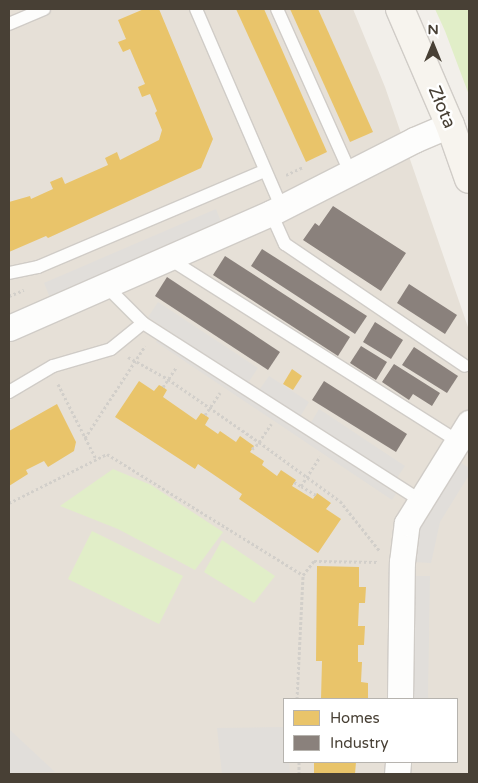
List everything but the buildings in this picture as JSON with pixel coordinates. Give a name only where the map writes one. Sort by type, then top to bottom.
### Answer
[{"type":"street","name":"Złota","points":[[400,9],[450,126],[469,179]]},
{"type":"street","points":[[9,328],[276,211],[350,172],[450,126]]},
{"type":"street","points":[[400,698],[396,562],[408,523],[464,432]]},
{"type":"lane","points":[[9,24],[44,9]]},
{"type":"lane","points":[[196,9],[264,171],[285,244],[465,366]]},
{"type":"lane","points":[[277,9],[350,172]]},
{"type":"lane","points":[[9,273],[38,267],[264,171]]},
{"type":"lane","points":[[168,258],[464,432]]},
{"type":"lane","points":[[106,286],[143,323],[421,501]]},
{"type":"lane","points":[[9,392],[50,368],[111,349],[143,323]]},
{"type":"path","points":[[85,438],[155,330]]},
{"type":"path","points":[[111,349],[136,360],[168,379],[340,501],[396,562]]},
{"type":"path","points":[[163,387],[187,350]]},
{"type":"path","points":[[50,368],[96,459]]},
{"type":"path","points":[[205,415],[230,378]]},
{"type":"path","points":[[252,449],[259,443],[279,411]]},
{"type":"path","points":[[301,486],[330,443]]},
{"type":"path","points":[[9,503],[108,454],[303,575]]},
{"type":"path","points":[[294,482],[316,495]]},
{"type":"path","points":[[297,698],[303,575],[314,562],[396,562]]},
{"type":"shaded area","points":[[9,9],[353,9],[385,87],[469,330],[469,774],[9,774]]},
{"type":"shaded area","points":[[216,209],[222,224],[50,298],[44,283]]},
{"type":"shaded area","points":[[158,302],[258,368],[248,383],[148,317]]},
{"type":"shaded area","points":[[159,337],[396,494],[392,500],[156,342]]},
{"type":"shaded area","points":[[269,376],[309,402],[300,417],[259,390]]},
{"type":"shaded area","points":[[319,409],[405,466],[395,481],[310,424]]},
{"type":"shaded area","points":[[458,461],[469,468],[469,475],[440,522],[431,563],[413,562],[417,533],[425,513]]},
{"type":"shaded area","points":[[413,576],[430,576],[428,698],[410,698]]},
{"type":"shaded area","points":[[283,727],[283,763],[289,763],[290,774],[222,774],[217,728]]},
{"type":"shaded area","points":[[9,729],[55,772],[9,774]]},
{"type":"green space","points":[[435,9],[469,9],[469,95],[445,31]]},
{"type":"green space","points":[[113,469],[151,485],[223,532],[195,570],[118,529],[60,506]]},
{"type":"green space","points":[[92,531],[183,576],[159,624],[68,579]]},
{"type":"green space","points":[[222,540],[275,576],[254,603],[204,572]]}]
